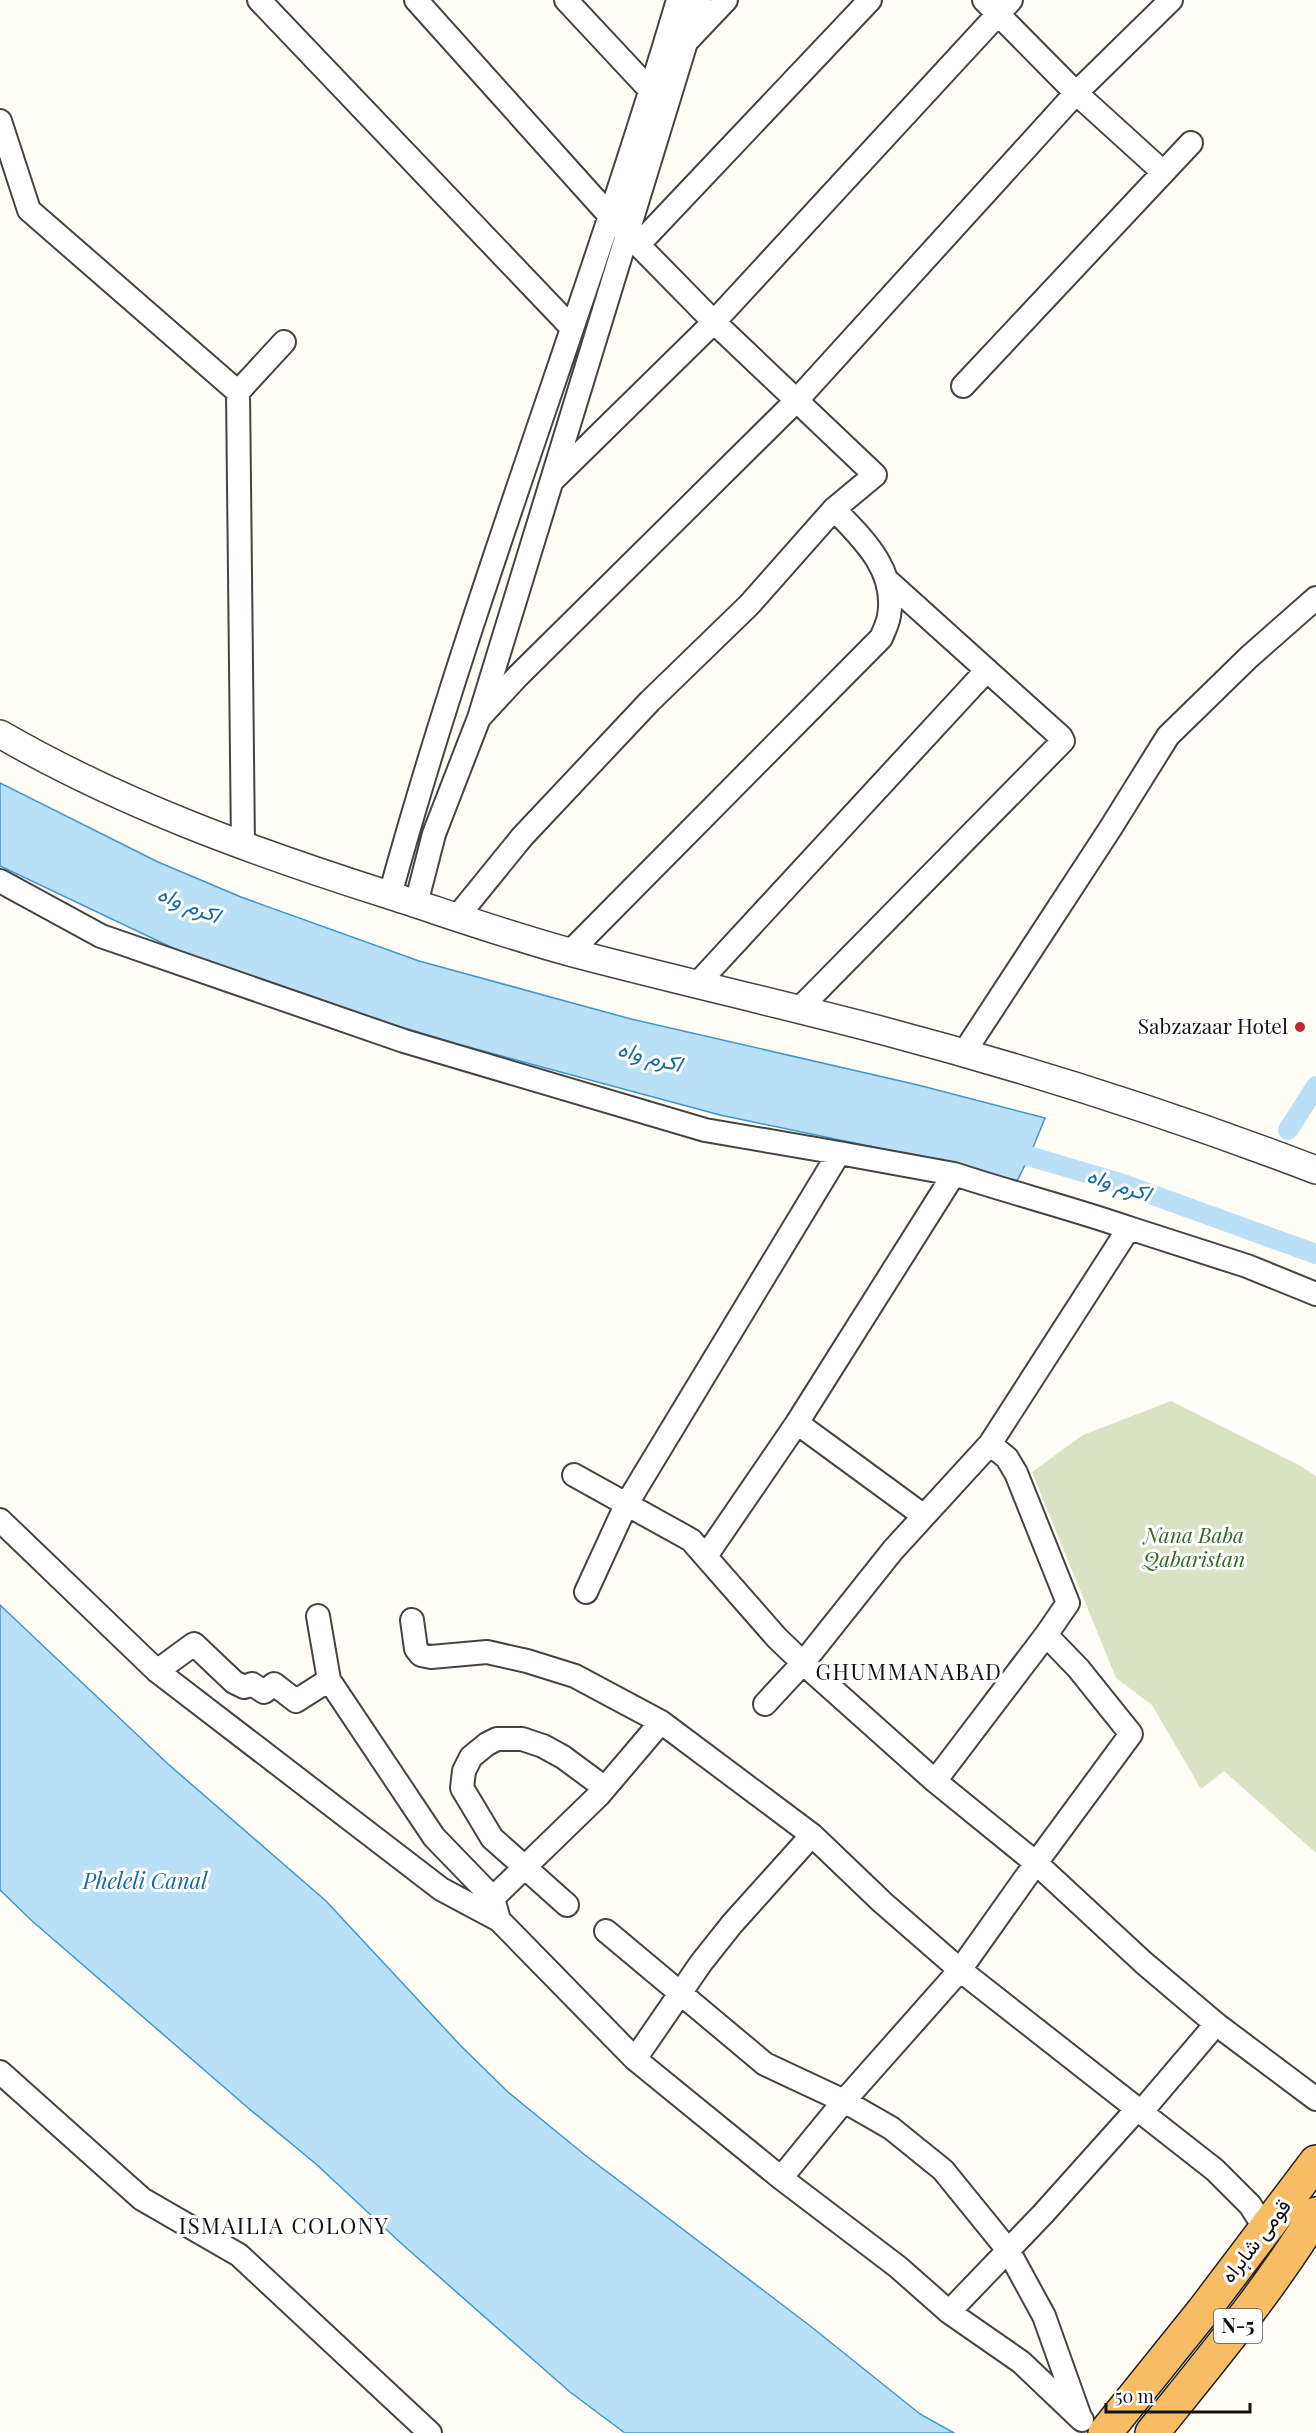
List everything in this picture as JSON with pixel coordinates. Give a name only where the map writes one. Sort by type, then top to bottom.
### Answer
[{"type":"highway","name":"قومی شاہراہ","points":[[1096,2429],[1204,2310],[1316,2162]]},
{"type":"highway","name":"قومی شاہراہ","points":[[1152,2433],[1233,2333],[1316,2214]]},
{"type":"highway","points":[[1258,2238],[1278,2271]]},
{"type":"street","points":[[259,0],[572,328]]},
{"type":"street","points":[[416,0],[610,216],[714,322],[875,475],[834,509],[749,605],[650,701],[522,837],[457,917]]},
{"type":"street","points":[[566,0],[651,92]]},
{"type":"street","points":[[390,895],[409,826],[504,525],[610,216],[651,92],[678,0]]},
{"type":"street","points":[[416,904],[434,834],[479,718],[550,483],[634,238],[685,43],[699,0]]},
{"type":"street","points":[[685,43],[726,0]]},
{"type":"street","points":[[634,238],[870,0]]},
{"type":"street","points":[[479,718],[525,669],[797,400],[1076,93],[1171,0]]},
{"type":"street","points":[[550,483],[714,322],[997,5],[1076,93],[1163,172]]},
{"type":"street","points":[[0,121],[29,210],[238,392]]},
{"type":"street","points":[[963,386],[1191,142]]},
{"type":"street","points":[[243,847],[238,392],[284,342]]},
{"type":"street","points":[[799,1009],[1063,741],[1061,736],[889,582],[869,545],[834,509]]},
{"type":"street","points":[[570,952],[881,638],[889,616],[889,582]]},
{"type":"street","points":[[963,1053],[1168,736],[1249,657],[1316,598]]},
{"type":"street","points":[[698,983],[987,670]]},
{"type":"street","points":[[0,734],[127,798],[243,847],[570,952],[698,983],[963,1053],[1119,1100],[1226,1136],[1316,1170]]},
{"type":"street","points":[[0,881],[101,936],[404,1041],[705,1130],[954,1174],[1247,1266],[1316,1294]]},
{"type":"street","points":[[586,1592],[626,1505],[838,1153]]},
{"type":"street","points":[[706,1556],[796,1423],[954,1174]]},
{"type":"street","points":[[765,1704],[803,1663],[893,1550],[990,1444],[1129,1228]]},
{"type":"street","points":[[796,1423],[924,1516]]},
{"type":"street","points":[[935,1781],[1068,1603],[1016,1473],[1007,1458],[990,1444]]},
{"type":"street","points":[[574,1475],[691,1540],[777,1638],[803,1663],[935,1781],[1036,1863],[1143,1963],[1216,2024],[1316,2099]]},
{"type":"street","points":[[0,1520],[157,1671],[441,1889],[496,1909]]},
{"type":"street","points":[[318,1616],[329,1680],[434,1836],[496,1909],[636,2059],[781,2178],[898,2267],[949,2312],[1021,2362],[1096,2429]]},
{"type":"street","points":[[412,1620],[416,1650],[421,1655],[431,1657],[487,1652],[527,1661],[575,1676],[661,1722],[812,1835],[882,1902],[960,1970],[1215,2170],[1250,2205],[1258,2238]]},
{"type":"street","points":[[781,2178],[844,2101],[960,1970],[1131,1734],[1078,1668],[1046,1635]]},
{"type":"street","points":[[157,1671],[194,1644],[234,1682],[244,1687],[252,1684],[264,1692],[274,1684],[296,1701],[329,1680]]},
{"type":"street","points":[[496,1909],[525,1868],[605,1788],[661,1722]]},
{"type":"street","points":[[567,1905],[492,1838],[462,1788],[464,1771],[471,1756],[497,1739],[522,1739],[543,1746],[563,1757],[605,1788]]},
{"type":"street","points":[[636,2059],[701,1964],[732,1924],[812,1835]]},
{"type":"street","points":[[606,1931],[765,2064],[844,2101],[891,2128],[943,2170],[1008,2250],[1044,2316],[1096,2429]]},
{"type":"street","points":[[949,2312],[1140,2110],[1216,2024]]},
{"type":"street","points":[[0,2072],[142,2199],[239,2255],[430,2433]]},
{"type":"green space","name":"Nana Baba Qabaristan","points":[[1171,1401],[1299,1465],[1316,1476],[1316,1853],[1224,1771],[1201,1789],[1152,1705],[1116,1678],[1032,1472],[1083,1435]]},
{"type":"water","points":[[0,783],[158,862],[241,897],[419,961],[631,1019],[918,1085],[1045,1118],[1015,1185],[912,1155],[720,1115],[461,1045],[295,995],[175,949],[0,866]]},
{"type":"water","name":"Pheleli Canal","points":[[0,1605],[168,1764],[326,1901],[461,2046],[508,2092],[585,2155],[809,2325],[920,2414],[954,2433],[625,2433],[570,2392],[403,2245],[316,2164],[31,1920],[0,1890]]},
{"type":"waterway","points":[[1288,1130],[1316,1086]]},
{"type":"waterway","name":"اکرم واہ","points":[[1005,1149],[1120,1183],[1316,1254]]},
{"type":"place","name":"Sabzazaar Hotel","points":[[1300,1027]]},
{"type":"district","name":"GHUMMANABAD","points":[[909,1672]]},
{"type":"district","name":"ISMAILIA COLONY","points":[[284,2226]]}]
